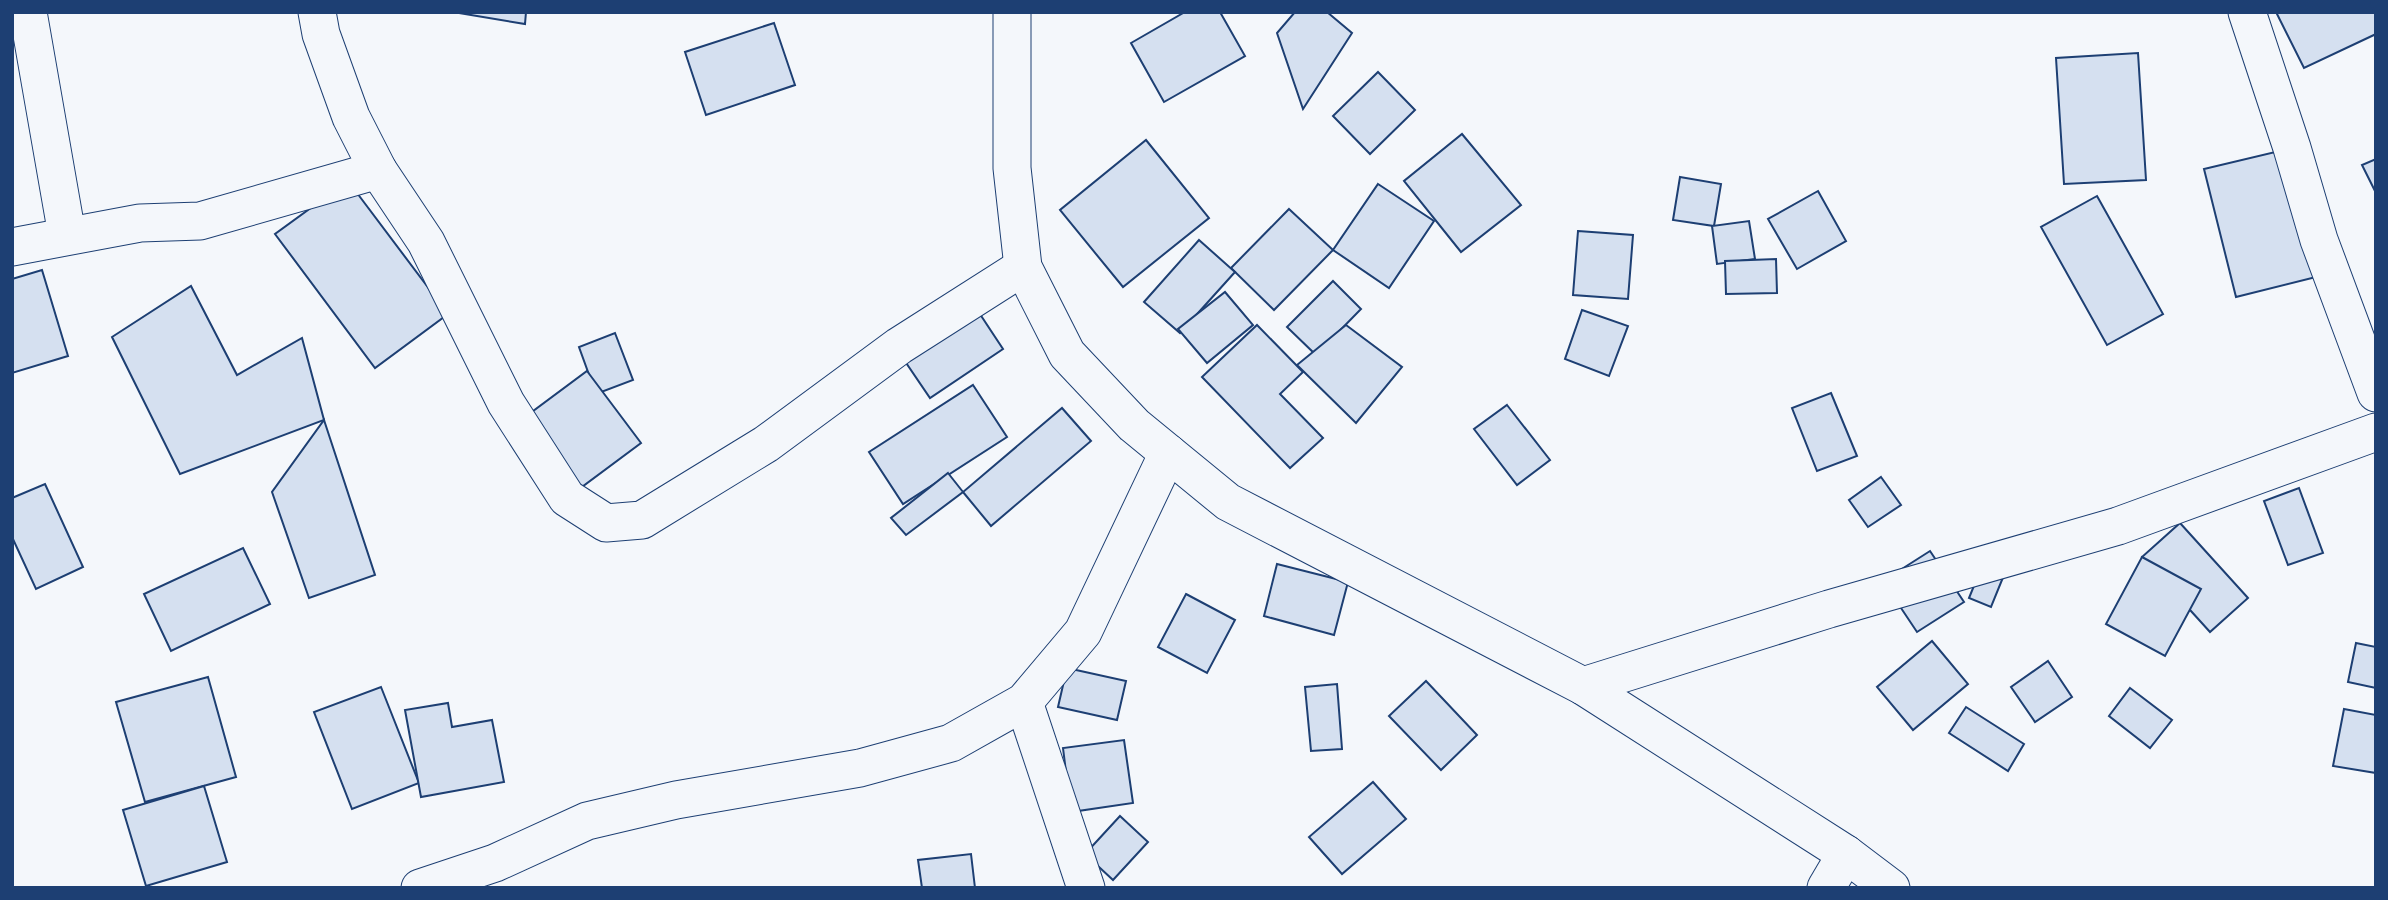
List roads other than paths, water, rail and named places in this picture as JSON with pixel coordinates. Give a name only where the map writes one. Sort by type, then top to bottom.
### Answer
[{"type":"street","points":[[28,12],[67,235]]},
{"type":"street","points":[[317,12],[321,34],[351,117],[378,170],[426,242],[506,403],[567,498],[606,523],[642,520],[766,444],[899,346],[1023,267]]},
{"type":"street","points":[[1012,12],[1012,168],[1023,267],[1067,354],[1134,425],[1228,502],[1583,686],[1846,854],[1891,888]]},
{"type":"street","points":[[2251,14],[2319,240],[2376,393]]},
{"type":"street","points":[[12,247],[140,223],[200,221],[378,170]]},
{"type":"street","points":[[1583,686],[1829,609],[2118,526],[2376,432]]},
{"type":"street","points":[[420,888],[495,863],[587,821],[676,800],[860,768],[951,743],[1024,702],[1083,632],[1168,453]]},
{"type":"street","points":[[1024,702],[1086,888]]},
{"type":"street","points":[[1826,888],[1846,854]]}]
